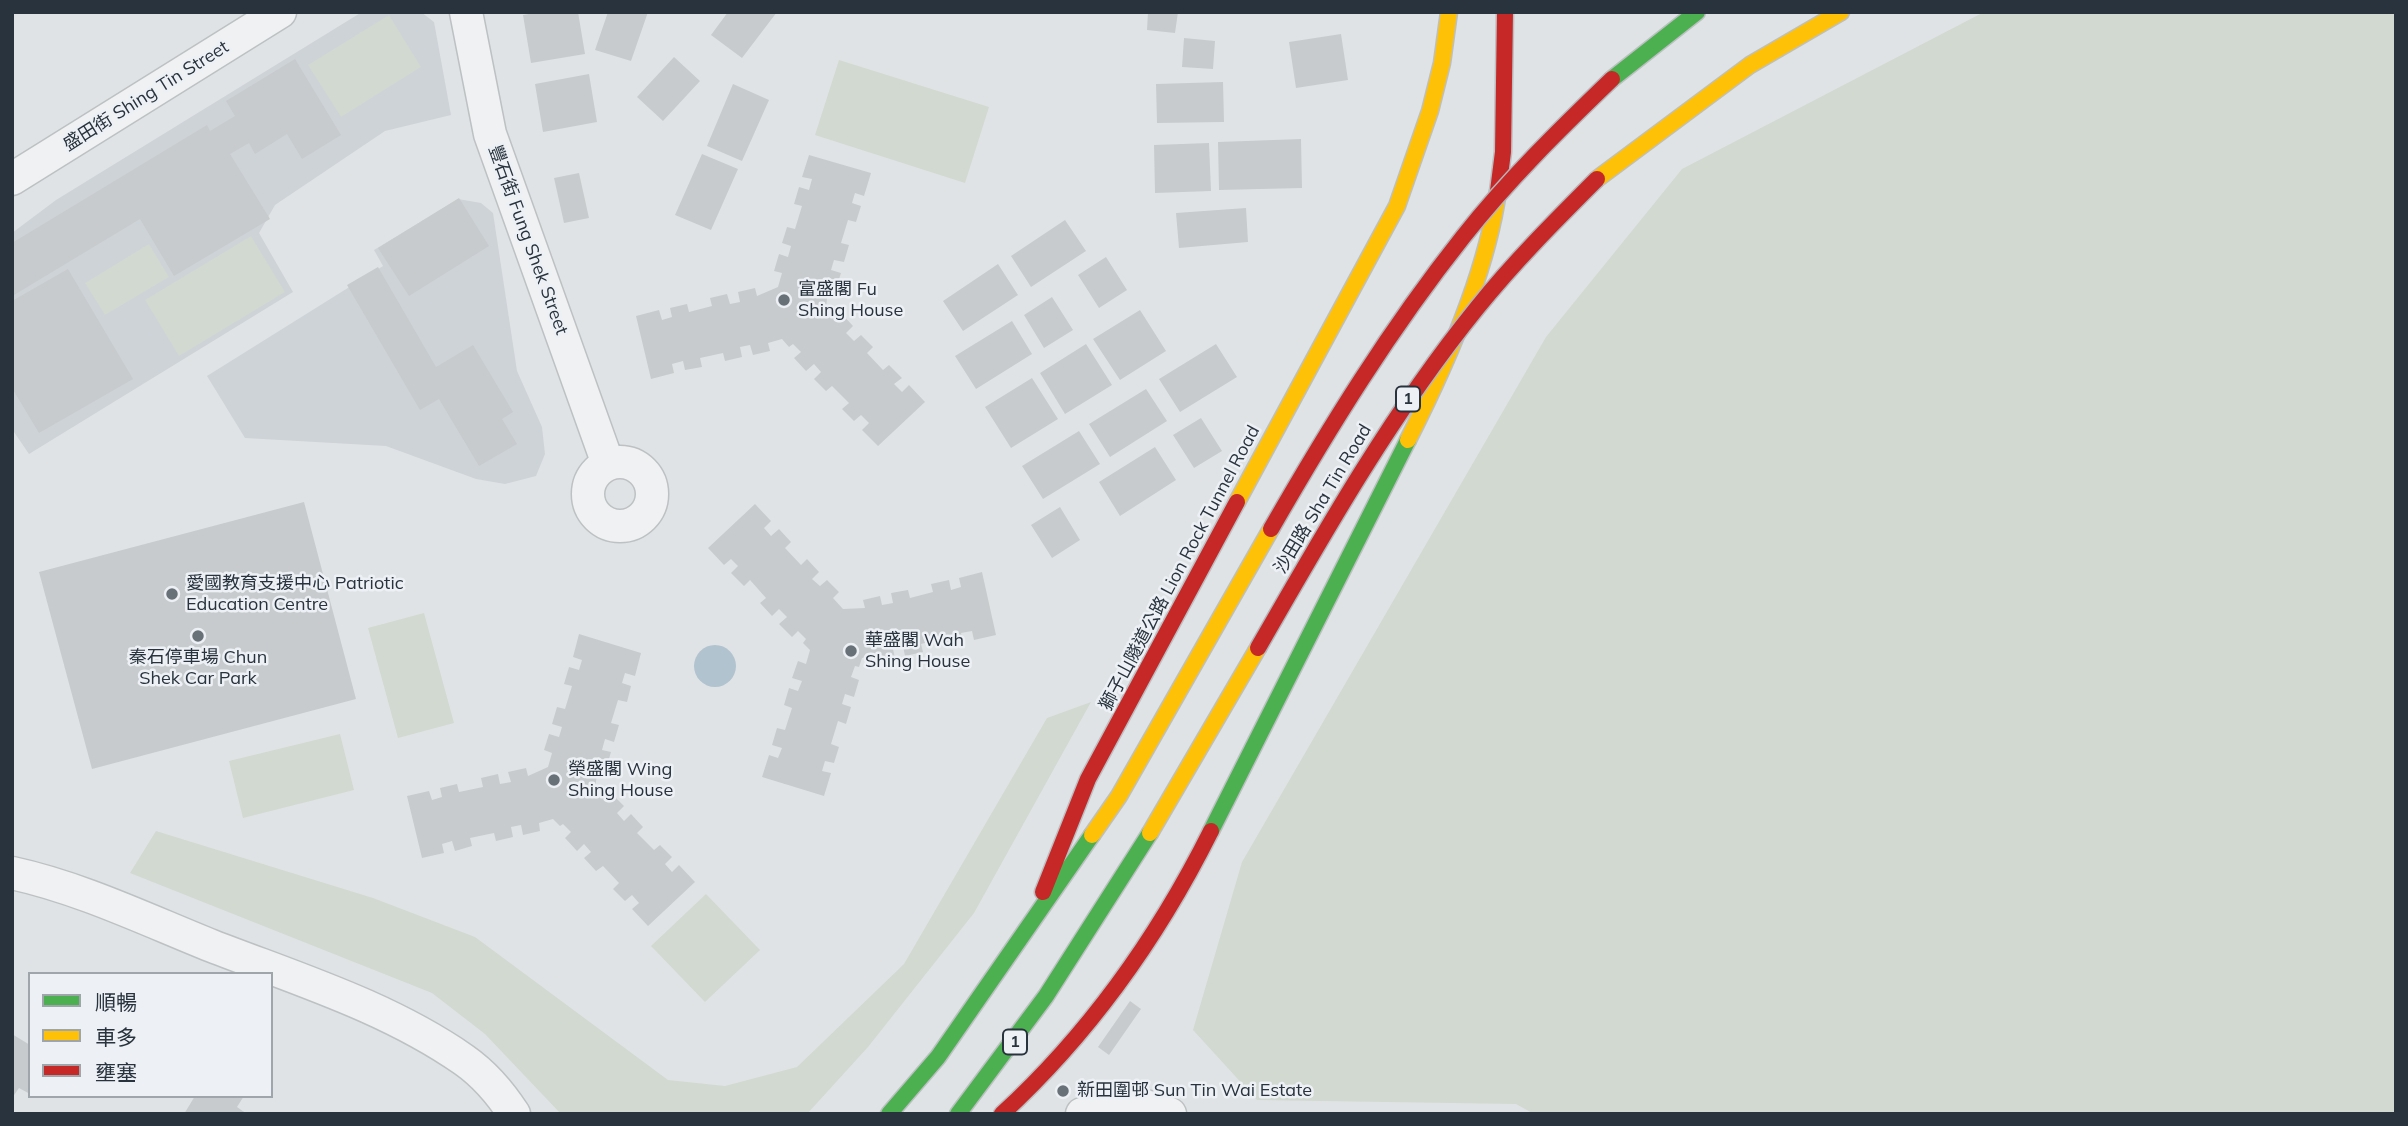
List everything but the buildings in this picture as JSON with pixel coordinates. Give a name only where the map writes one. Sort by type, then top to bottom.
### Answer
[{"type":"main road","name":"獅子山隧道公路 Lion Rock Tunnel Road","points":[[889,1114],[938,1056],[1033,918],[1088,779],[1397,206],[1429,124],[1441,73],[1448,12]]},
{"type":"main road","points":[[1015,1111],[1113,991],[1186,881],[1433,390],[1492,233],[1503,152],[1505,12]]},
{"type":"main road","name":"沙田路 Sha Tin Road","points":[[1033,918],[1119,796],[1355,386],[1422,286],[1496,194],[1612,79],[1697,12]]},
{"type":"main road","name":"沙田路 Sha Tin Road","points":[[958,1114],[1068,968],[1205,744],[1353,485],[1409,399],[1503,276],[1597,179],[1740,72],[1841,12]]},
{"type":"street","name":"盛田街 Shing Tin Street","points":[[12,179],[280,12]]},
{"type":"street","name":"豐石街 Fung Shek Street","points":[[466,12],[490,134],[608,464]]},
{"type":"street","points":[[12,873],[132,914],[363,1005],[423,1034],[466,1061],[500,1093],[514,1114]]},
{"type":"street","points":[[1082,1114],[1119,1103],[1148,1104],[1170,1114]]},
{"type":"shaded area","points":[[362,12],[421,12],[434,22],[451,115],[385,131],[275,205],[259,233],[293,292],[29,454],[12,429],[12,233],[56,200]]},
{"type":"shaded area","points":[[1984,12],[2396,12],[2396,1114],[1534,1114],[1516,1104],[1257,1100],[1193,1030],[1242,862],[1546,337],[1682,169]]},
{"type":"shaded area","points":[[389,15],[421,67],[341,117],[308,65]]},
{"type":"shaded area","points":[[839,60],[989,107],[965,183],[815,135]]},
{"type":"shaded area","points":[[458,199],[481,203],[493,213],[517,371],[542,427],[545,454],[536,476],[505,484],[476,479],[386,446],[245,438],[207,376],[383,266],[374,250]]},
{"type":"shaded area","points":[[251,236],[285,292],[179,356],[145,300]]},
{"type":"shaded area","points":[[149,244],[169,277],[105,315],[85,283]]},
{"type":"shaded area","points":[[424,613],[454,723],[398,738],[368,628]]},
{"type":"shaded area","points":[[1091,702],[974,913],[868,1047],[807,1114],[561,1114],[485,1034],[432,993],[130,873],[156,831],[373,898],[475,937],[668,1080],[725,1086],[797,1067],[904,964],[1047,718]]},
{"type":"shaded area","points":[[340,734],[354,790],[243,818],[229,761]]},
{"type":"shaded area","points":[[706,894],[760,950],[705,1002],[651,946]]},
{"type":"water","points":[[715,645],[730,651],[736,666],[730,681],[715,687],[700,681],[694,666],[700,651]]},
{"type":"traffic: fast","points":[[1612,79],[1697,12]]},
{"type":"traffic: fast","points":[[1211,831],[1408,440]]},
{"type":"traffic: fast","points":[[958,1114],[1046,996],[1150,833]]},
{"type":"traffic: fast","points":[[889,1114],[938,1057],[1092,835]]},
{"type":"traffic: slow","points":[[1237,502],[1397,206],[1430,111],[1442,63],[1449,12]]},
{"type":"traffic: slow","points":[[1597,179],[1750,65],[1841,12]]},
{"type":"traffic: slow","points":[[1408,440],[1463,318],[1484,254],[1498,191]]},
{"type":"traffic: slow","points":[[1092,835],[1119,796],[1271,529]]},
{"type":"traffic: slow","points":[[1150,833],[1258,648]]},
{"type":"traffic: jam","points":[[1498,191],[1503,152],[1505,12]]},
{"type":"traffic: jam","points":[[1271,529],[1361,380],[1436,272],[1516,175],[1612,79]]},
{"type":"traffic: jam","points":[[1258,648],[1361,474],[1416,389],[1506,274],[1597,179]]},
{"type":"traffic: jam","points":[[1043,892],[1088,779],[1237,502]]},
{"type":"traffic: jam","points":[[1002,1114],[1064,1051],[1119,982],[1168,909],[1211,831]]},
{"type":"place","name":"富盛閣 Fu Shing House","points":[[784,300]]},
{"type":"place","name":"愛國教育支援中心 Patriotic Education Centre","points":[[172,594]]},
{"type":"place","name":"秦石停車場 Chun Shek Car Park","points":[[198,636]]},
{"type":"place","name":"華盛閣 Wah Shing House","points":[[851,651]]},
{"type":"place","name":"榮盛閣 Wing Shing House","points":[[554,780]]},
{"type":"place","name":"新田圍邨 Sun Tin Wai Estate","points":[[1063,1091]]}]
